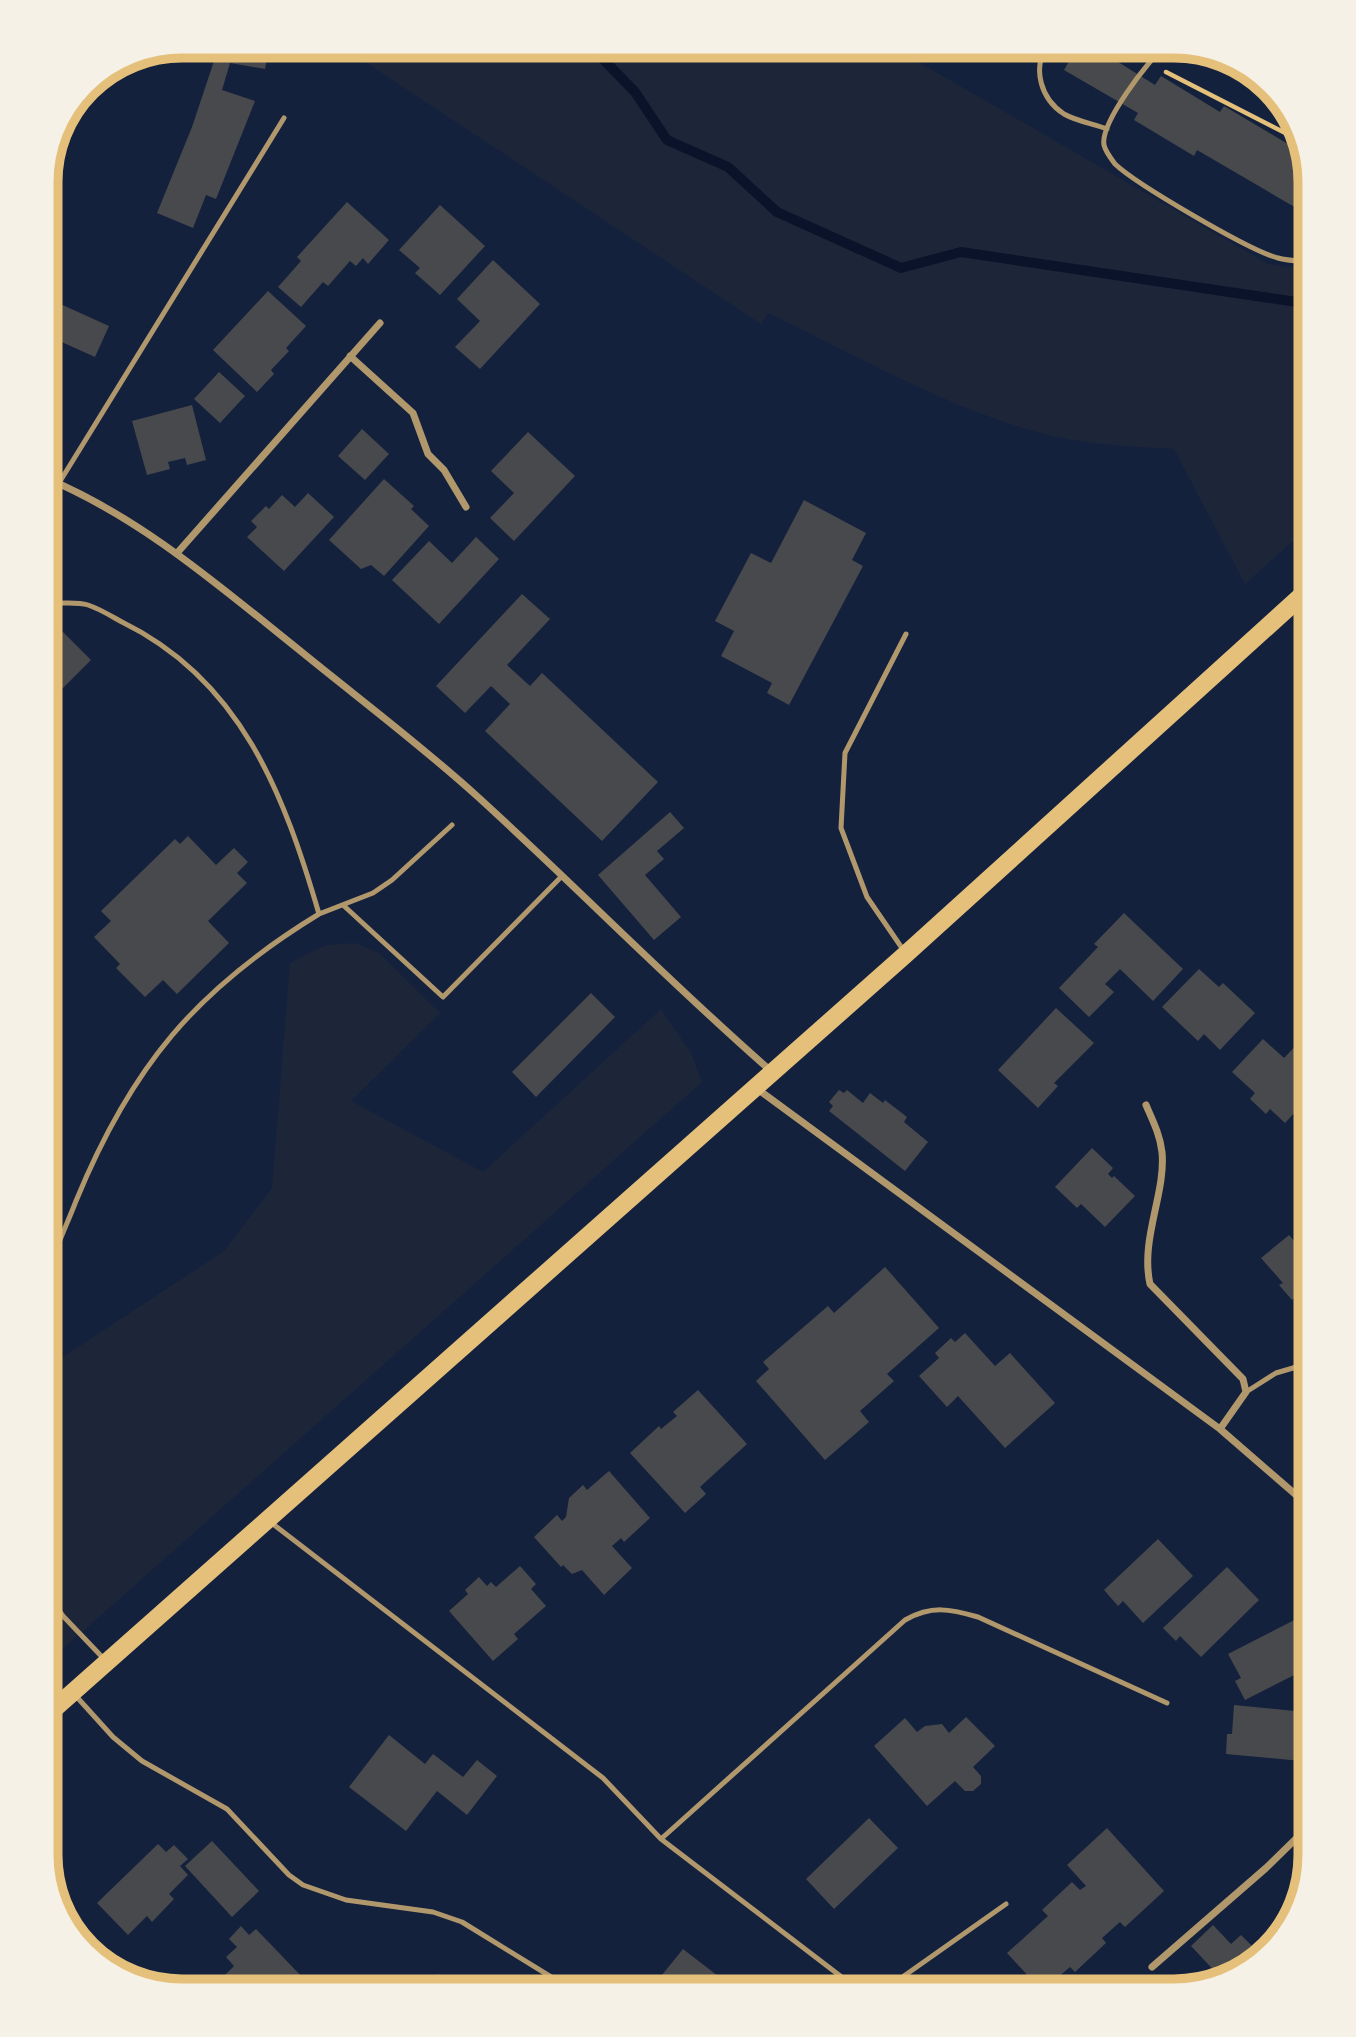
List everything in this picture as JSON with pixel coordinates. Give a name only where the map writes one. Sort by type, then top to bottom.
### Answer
[{"type":"main road","points":[[58,1705],[266,1518],[906,954],[1298,600]]},
{"type":"street","points":[[178,552],[380,323]]},
{"type":"street","points":[[350,356],[414,413],[428,454],[444,470],[466,507]]},
{"type":"street","points":[[59,483],[82,493],[178,552],[475,795],[686,998],[772,1072]]},
{"type":"street","points":[[755,1087],[1220,1429],[1298,1496]]},
{"type":"street","points":[[1146,1105],[1158,1132],[1162,1155],[1146,1265],[1150,1284],[1243,1379],[1246,1392],[1220,1429]]},
{"type":"street","points":[[1152,1967],[1298,1837]]},
{"type":"lane","points":[[1042,58],[1038,68],[1041,84],[1052,103],[1065,114],[1107,129]]},
{"type":"lane","points":[[1152,58],[1146,64],[1107,129],[1104,145],[1114,163],[1136,179],[1278,258],[1298,260]]},
{"type":"lane","points":[[59,483],[284,118]]},
{"type":"lane","points":[[58,603],[87,604],[148,634],[196,670],[232,711],[269,772],[300,849],[319,914]]},
{"type":"lane","points":[[906,634],[845,754],[841,828],[867,897],[906,954]]},
{"type":"lane","points":[[58,1249],[92,1163],[130,1091],[157,1051],[233,973],[271,943],[319,914],[373,893],[392,880],[452,825]]},
{"type":"lane","points":[[344,905],[443,997],[562,876]]},
{"type":"lane","points":[[1246,1392],[1276,1373],[1298,1367]]},
{"type":"lane","points":[[266,1518],[603,1778],[662,1839],[844,1979]]},
{"type":"lane","points":[[662,1839],[905,1620],[923,1610],[948,1608],[978,1617],[1167,1703]]},
{"type":"lane","points":[[58,1610],[107,1662]]},
{"type":"lane","points":[[73,1692],[113,1737],[142,1761],[227,1810],[289,1875],[303,1885],[346,1900],[433,1912],[462,1923],[554,1979]]},
{"type":"lane","points":[[900,1979],[1006,1904]]},
{"type":"path","points":[[1146,64],[1174,75],[1289,135]]},
{"type":"shaded area","points":[[359,58],[912,58],[1268,264],[1298,268],[1298,537],[1245,584],[1174,449],[1088,442],[1037,432],[968,408],[900,379],[768,313],[761,324]]},
{"type":"shaded area","points":[[355,943],[379,953],[440,1013],[351,1101],[483,1172],[661,1009],[691,1053],[702,1082],[58,1653],[58,1353],[63,1357],[224,1251],[272,1188],[290,963],[326,945]]},
{"type":"building","points":[[215,58],[267,58],[265,69],[230,63],[222,90],[255,101],[216,199],[206,195],[193,228],[157,213],[192,127]]},
{"type":"building","points":[[1071,58],[1116,58],[1115,60],[1155,85],[1161,76],[1220,112],[1224,106],[1293,147],[1297,166],[1298,209],[1197,150],[1194,156],[1134,120],[1138,113],[1064,70]]},
{"type":"building","points":[[347,202],[389,240],[368,264],[363,258],[356,266],[350,261],[328,286],[323,282],[301,307],[278,287],[301,261],[297,257]]},
{"type":"building","points":[[440,205],[485,246],[440,295],[415,273],[420,268],[399,250]]},
{"type":"building","points":[[493,260],[540,304],[480,369],[455,347],[480,321],[457,299]]},
{"type":"building","points":[[268,291],[306,326],[286,348],[289,351],[271,370],[274,374],[257,392],[213,350]]},
{"type":"building","points":[[58,303],[109,326],[95,357],[58,340]]},
{"type":"building","points":[[219,372],[245,396],[220,423],[194,399]]},
{"type":"building","points":[[192,405],[206,460],[187,465],[185,458],[168,462],[170,469],[147,475],[132,421]]},
{"type":"building","points":[[362,429],[389,454],[365,480],[338,456]]},
{"type":"building","points":[[528,432],[575,476],[514,541],[490,518],[514,493],[491,471]]},
{"type":"building","points":[[384,479],[414,506],[411,509],[429,526],[384,576],[371,565],[361,569],[329,540]]},
{"type":"building","points":[[308,493],[334,517],[284,571],[247,537],[257,527],[251,521],[266,506],[269,509],[282,495],[295,507]]},
{"type":"building","points":[[804,500],[866,533],[852,560],[863,566],[789,705],[767,693],[772,683],[721,656],[734,631],[715,621],[751,553],[771,563]]},
{"type":"building","points":[[476,537],[499,559],[439,624],[392,580],[429,541],[452,563]]},
{"type":"building","points":[[522,594],[550,619],[507,665],[530,686],[542,673],[658,782],[602,841],[485,731],[510,704],[491,686],[465,713],[436,686]]},
{"type":"building","points":[[58,627],[91,660],[58,693]]},
{"type":"building","points":[[670,812],[684,828],[657,851],[664,859],[645,875],[681,917],[654,940],[598,875]]},
{"type":"building","points":[[188,836],[216,865],[234,848],[248,862],[237,873],[247,883],[208,921],[229,943],[177,994],[163,980],[145,997],[116,968],[120,964],[94,937],[111,921],[101,911],[175,839],[180,844]]},
{"type":"building","points":[[1124,913],[1183,969],[1153,1001],[1120,969],[1105,984],[1114,992],[1089,1017],[1059,988],[1098,947],[1094,944]]},
{"type":"building","points":[[1199,969],[1219,987],[1223,983],[1255,1013],[1220,1050],[1204,1034],[1198,1041],[1162,1007]]},
{"type":"building","points":[[591,993],[615,1017],[536,1097],[512,1072]]},
{"type":"building","points":[[1056,1008],[1094,1043],[1054,1083],[1058,1086],[1038,1108],[998,1070]]},
{"type":"building","points":[[1263,1039],[1284,1058],[1298,1043],[1298,1109],[1285,1123],[1270,1109],[1266,1114],[1250,1099],[1255,1093],[1232,1072]]},
{"type":"building","points":[[839,1090],[844,1093],[847,1090],[863,1103],[870,1093],[883,1103],[885,1100],[907,1117],[904,1122],[928,1142],[905,1171],[829,1111],[833,1106],[829,1102]]},
{"type":"building","points":[[1092,1148],[1113,1168],[1108,1174],[1112,1178],[1114,1176],[1135,1196],[1105,1227],[1081,1204],[1077,1208],[1055,1187]]},
{"type":"building","points":[[1289,1235],[1298,1245],[1298,1295],[1292,1300],[1279,1285],[1283,1283],[1261,1258]]},
{"type":"building","points":[[885,1267],[939,1328],[887,1374],[894,1381],[860,1411],[869,1422],[825,1460],[756,1381],[769,1369],[763,1362],[828,1306],[834,1313]]},
{"type":"building","points":[[965,1333],[995,1366],[1010,1353],[1055,1403],[1005,1448],[958,1396],[947,1407],[919,1376],[939,1358],[935,1353],[951,1338],[955,1342]]},
{"type":"building","points":[[698,1390],[747,1444],[700,1487],[706,1494],[685,1513],[630,1453],[659,1426],[661,1429],[677,1416],[673,1412]]},
{"type":"building","points":[[609,1471],[650,1518],[624,1542],[621,1538],[612,1546],[632,1568],[604,1595],[582,1570],[572,1574],[563,1565],[561,1567],[534,1537],[557,1515],[562,1521],[566,1517],[569,1498],[583,1485],[587,1490]]},
{"type":"building","points":[[1158,1539],[1193,1576],[1143,1623],[1123,1601],[1118,1606],[1104,1590]]},
{"type":"building","points":[[520,1566],[536,1584],[531,1589],[546,1606],[514,1634],[518,1639],[493,1661],[449,1611],[468,1594],[465,1590],[479,1577],[487,1586],[491,1582],[496,1587]]},
{"type":"building","points":[[1227,1567],[1259,1600],[1201,1657],[1180,1636],[1176,1641],[1163,1628]]},
{"type":"building","points":[[1298,1618],[1298,1673],[1245,1700],[1235,1681],[1241,1678],[1228,1654]]},
{"type":"building","points":[[1234,1705],[1298,1711],[1298,1761],[1226,1754],[1227,1734],[1232,1734]]},
{"type":"building","points":[[966,1717],[995,1746],[973,1767],[981,1776],[981,1784],[973,1791],[965,1791],[955,1781],[927,1806],[874,1746],[905,1718],[917,1732],[925,1726],[942,1724],[949,1733]]},
{"type":"building","points":[[389,1735],[425,1764],[433,1754],[463,1777],[477,1760],[497,1776],[467,1815],[437,1791],[406,1831],[349,1787]]},
{"type":"building","points":[[869,1818],[898,1848],[834,1909],[806,1879]]},
{"type":"building","points":[[1107,1828],[1164,1891],[1125,1927],[1120,1922],[1102,1938],[1106,1943],[1075,1972],[1070,1967],[1056,1979],[1031,1979],[1007,1953],[1048,1916],[1042,1910],[1072,1882],[1080,1890],[1086,1886],[1067,1865]]},
{"type":"building","points":[[212,1841],[259,1891],[232,1917],[185,1866]]},
{"type":"building","points":[[158,1844],[166,1852],[174,1845],[188,1859],[180,1866],[188,1875],[169,1894],[174,1899],[152,1922],[147,1916],[128,1935],[97,1903]]},
{"type":"building","points":[[1213,1925],[1231,1944],[1241,1935],[1255,1949],[1236,1963],[1215,1972],[1191,1946]]},
{"type":"building","points":[[241,1926],[249,1935],[256,1929],[304,1979],[227,1979],[224,1976],[234,1966],[226,1957],[237,1947],[229,1939]]},
{"type":"building","points":[[683,1949],[718,1976],[716,1979],[659,1979]]},
{"type":"waterway","points":[[602,58],[635,92],[667,140],[728,167],[777,212],[901,268],[961,252],[1298,302]]}]
